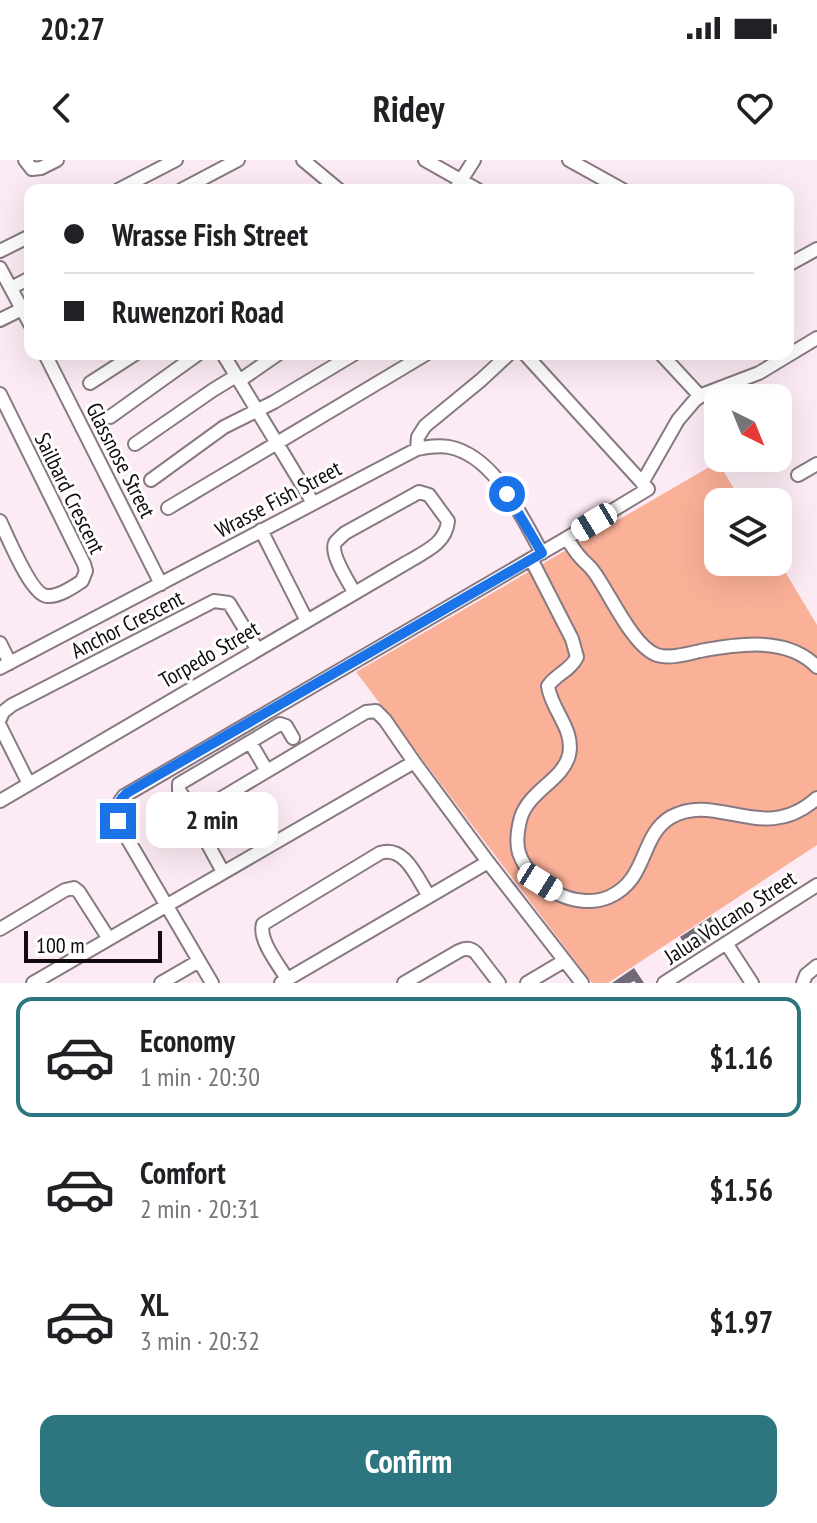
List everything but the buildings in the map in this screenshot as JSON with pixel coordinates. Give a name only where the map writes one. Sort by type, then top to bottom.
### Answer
[{"type":"street","points":[[25,160],[32,169],[37,170],[57,160]]},
{"type":"street","points":[[130,184],[176,160]]},
{"type":"street","points":[[192,184],[238,160]]},
{"type":"street","points":[[303,160],[315,166],[333,184]]},
{"type":"street","points":[[425,160],[457,184]]},
{"type":"street","points":[[459,184],[474,160]]},
{"type":"street","points":[[569,160],[612,184]]},
{"type":"street","points":[[0,251],[24,239]]},
{"type":"street","points":[[794,262],[817,249]]},
{"type":"street","points":[[0,268],[24,313]]},
{"type":"street","points":[[11,288],[24,281]]},
{"type":"street","points":[[0,320],[22,309]]},
{"type":"street","points":[[794,352],[817,338]]},
{"type":"street","name":"Glassnose Street","points":[[48,360],[161,584]]},
{"type":"street","points":[[90,383],[126,360]]},
{"type":"street","points":[[110,417],[190,360]]},
{"type":"street","points":[[227,360],[313,503]]},
{"type":"street","points":[[135,444],[213,390],[268,360]]},
{"type":"street","points":[[151,480],[224,427],[344,360]]},
{"type":"street","points":[[168,508],[403,360]]},
{"type":"street","points":[[417,449],[418,437],[425,426],[503,360]]},
{"type":"street","points":[[530,360],[645,486]]},
{"type":"street","points":[[667,360],[700,396]]},
{"type":"street","points":[[212,983],[118,821],[117,807],[124,796],[567,538],[645,486],[678,420],[700,396],[759,373],[781,360]]},
{"type":"street","name":"Sailbard Crescent","points":[[0,394],[84,564],[86,571],[82,581],[59,594],[41,594],[30,583],[0,521]]},
{"type":"street","name":"Wrasse Fish Street","points":[[5,665],[417,449],[450,447],[479,461],[507,494],[537,556],[577,657],[571,667],[548,686],[550,697],[568,733],[569,755],[563,768],[527,804],[518,830],[519,854],[540,882],[573,900],[589,902],[608,897],[632,880],[639,871],[653,836],[669,818],[681,812],[697,810],[770,819],[797,813],[817,798]]},
{"type":"street","points":[[798,475],[817,464]]},
{"type":"street","name":"Torpedo Street","points":[[0,801],[439,542],[445,536],[448,521],[424,492],[345,533],[334,544],[336,558],[354,592]]},
{"type":"street","points":[[261,530],[307,621]]},
{"type":"street","points":[[567,538],[596,574],[634,636],[657,655],[749,644],[767,645],[797,651],[817,667]]},
{"type":"street","name":"Anchor Crescent","points":[[0,719],[12,705],[214,601],[229,603],[257,649]]},
{"type":"street","points":[[0,643],[5,665]]},
{"type":"street","points":[[197,818],[204,808],[366,712],[376,711],[582,983]]},
{"type":"street","points":[[223,872],[198,826],[197,818],[179,790],[179,784],[280,724],[286,726],[293,738]]},
{"type":"street","points":[[0,726],[29,784]]},
{"type":"street","points":[[250,742],[267,771]]},
{"type":"street","points":[[33,983],[414,762]]},
{"type":"street","points":[[429,896],[401,855],[388,850],[263,924],[263,938],[284,981],[488,862]]},
{"type":"street","name":"Jalua Volcano Street","points":[[664,983],[817,885]]},
{"type":"street","points":[[0,929],[65,890],[74,888],[109,939]]},
{"type":"street","points":[[726,943],[752,983]]},
{"type":"street","points":[[404,983],[466,949],[476,953],[499,983]]},
{"type":"street","points":[[161,983],[199,961]]},
{"type":"street","points":[[527,983],[564,961]]},
{"type":"street","points":[[803,983],[806,975],[817,966]]},
{"type":"street","points":[[54,971],[62,983]]},
{"type":"shaded area","points":[[704,470],[724,472],[734,488],[704,488],[704,576],[788,576],[817,625],[817,845],[608,983],[592,983],[356,672]]},
{"type":"route","points":[[118,821],[117,807],[127,793],[542,553],[507,494]]}]
